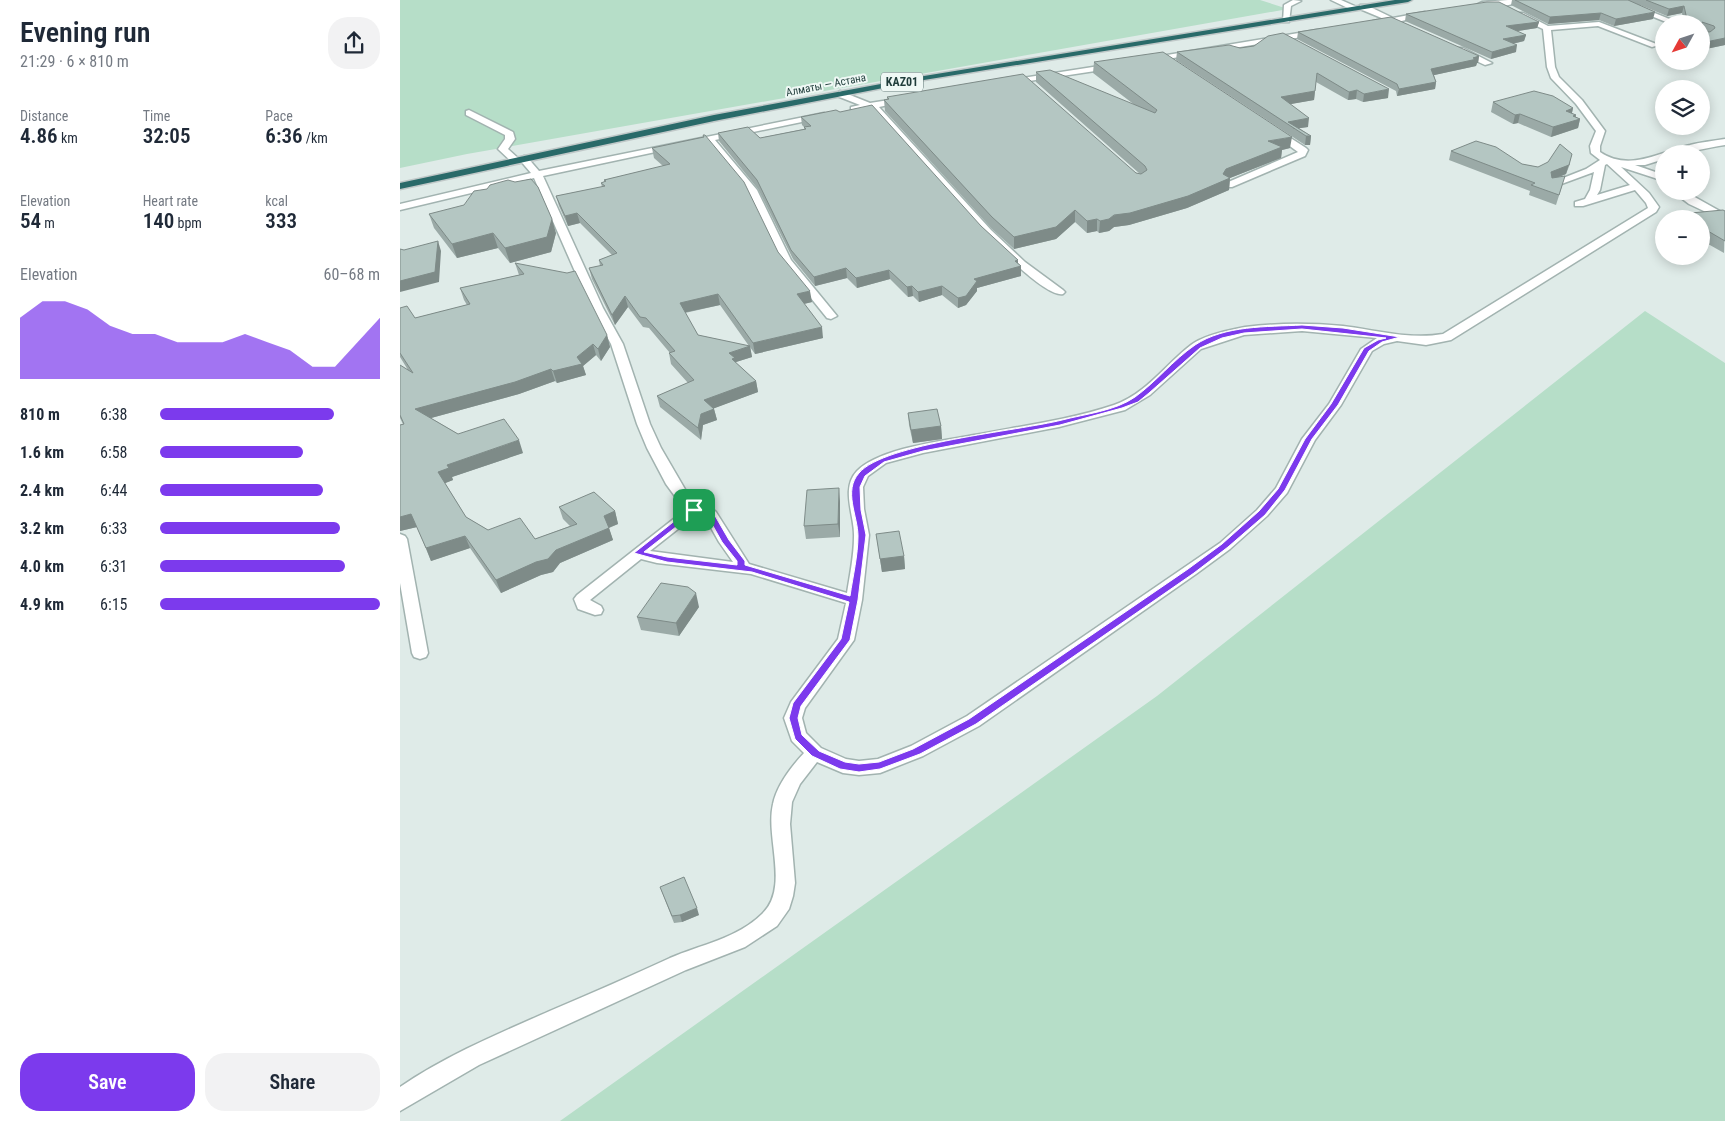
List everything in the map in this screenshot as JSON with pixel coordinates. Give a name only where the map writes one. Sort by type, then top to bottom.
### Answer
[{"type":"highway","name":"Алматы — Астана","points":[[400,186],[714,118],[840,94],[1008,64],[1408,0]]},
{"type":"street","points":[[1335,0],[1410,28]]},
{"type":"street","points":[[1474,3],[1499,4],[1518,0]]},
{"type":"street","points":[[1616,0],[1655,15]]},
{"type":"street","points":[[1286,20],[1288,5],[1297,1]]},
{"type":"street","points":[[1499,4],[1547,28],[1599,24],[1655,45]]},
{"type":"street","points":[[1363,25],[1431,14]]},
{"type":"street","points":[[1397,337],[1380,341],[1366,349],[1335,405],[1309,439],[1282,490],[1262,513],[1225,546],[1191,571],[973,721],[917,752],[880,766],[859,768],[844,766],[815,753],[798,736],[793,718],[797,706],[846,640],[854,600],[862,535],[857,510],[856,487],[862,474],[882,460],[922,449],[1060,422],[1120,407],[1146,392],[1197,346],[1220,337],[1244,331],[1302,327],[1343,330],[1397,337],[1426,341],[1447,336],[1652,210],[1654,207],[1652,203],[1596,153],[1595,146],[1602,131],[1579,102],[1559,82],[1551,68],[1547,28]]},
{"type":"street","points":[[1144,61],[1324,31]]},
{"type":"street","points":[[1285,38],[1300,46]]},
{"type":"street","points":[[1453,47],[1488,62]]},
{"type":"street","points":[[1163,58],[1178,67]]},
{"type":"street","points":[[1008,64],[1029,83]]},
{"type":"street","points":[[1000,83],[1029,83],[1125,64]]},
{"type":"street","points":[[1552,92],[1554,85],[1559,82]]},
{"type":"street","points":[[840,94],[877,109],[987,232],[1021,264],[1059,292]]},
{"type":"street","points":[[843,111],[917,96]]},
{"type":"street","points":[[469,113],[510,134],[510,138],[503,149],[537,174],[597,308],[606,320],[617,342],[651,444],[678,493],[688,506],[694,510],[706,510],[711,515],[726,542],[741,561],[740,567]]},
{"type":"street","points":[[400,207],[537,174],[833,113]]},
{"type":"street","points":[[1229,185],[1302,154],[1303,150],[1269,127]]},
{"type":"street","points":[[709,138],[752,190],[786,261],[831,316]]},
{"type":"street","points":[[1700,145],[1725,142]]},
{"type":"street","points":[[1553,184],[1604,162],[1644,162],[1655,159]]},
{"type":"street","points":[[1590,199],[1604,162]]},
{"type":"street","points":[[1620,163],[1655,175]]},
{"type":"street","points":[[1579,204],[1590,199],[1606,197],[1635,187]]},
{"type":"street","points":[[1690,200],[1725,218]]},
{"type":"street","points":[[595,610],[584,605],[582,599],[694,510]]},
{"type":"street","points":[[400,539],[420,654]]},
{"type":"street","points":[[638,553],[667,559],[740,567],[854,600]]},
{"type":"street","points":[[400,1100],[475,1055],[694,957],[751,935],[771,919],[781,906],[785,888],[785,869],[780,837],[781,808],[789,787],[815,753]]},
{"type":"green space","points":[[400,0],[1260,0],[1288,9],[467,154],[400,168]]},
{"type":"green space","points":[[1645,311],[1725,363],[1725,1121],[560,1121],[1157,696]]},
{"type":"building","points":[[1515,0],[1628,0],[1655,12],[1616,19],[1601,13],[1550,17]]},
{"type":"building","points":[[1646,0],[1725,0],[1725,38],[1710,41],[1710,32],[1715,28],[1710,25],[1710,15],[1686,15],[1684,6],[1669,9]]},
{"type":"building","points":[[1487,2],[1499,2],[1539,22],[1506,26],[1526,35],[1503,39],[1517,45],[1492,52],[1406,14]]},
{"type":"building","points":[[1391,17],[1479,56],[1473,58],[1477,59],[1431,69],[1436,82],[1399,89],[1397,84],[1298,32]]},
{"type":"building","points":[[1283,33],[1389,89],[1364,94],[1357,90],[1349,92],[1317,73],[1315,91],[1281,97],[1309,118],[1288,122],[1311,136],[1306,136],[1177,52],[1229,45],[1240,48],[1254,46],[1268,36]]},
{"type":"building","points":[[1163,52],[1292,137],[1268,141],[1282,147],[1226,169],[1223,174],[1230,178],[1188,196],[1130,213],[1114,215],[1109,219],[1100,221],[1097,219],[1087,221],[1075,210],[1056,227],[1014,237],[992,217],[884,100],[889,99],[887,97],[1023,74],[1136,173],[1141,174],[1147,170],[1145,166],[1036,72],[1050,70],[1155,113],[1157,110],[1094,62]]},
{"type":"building","points":[[1534,91],[1553,96],[1573,108],[1566,111],[1580,119],[1553,127],[1520,114],[1515,115],[1493,102]]},
{"type":"building","points":[[872,105],[981,226],[1018,260],[1015,261],[1021,266],[974,279],[977,281],[966,296],[958,298],[942,286],[918,292],[912,286],[907,287],[889,270],[856,278],[846,268],[814,277],[791,250],[757,180],[718,133],[748,127],[760,138],[806,129],[804,127],[811,126],[801,117],[836,110],[840,112]]},
{"type":"building","points":[[703,135],[705,135],[744,182],[778,252],[810,291],[797,294],[822,327],[753,343],[718,294],[680,303],[698,335],[750,346],[729,353],[735,358],[732,359],[756,381],[704,400],[714,409],[701,414],[698,428],[657,396],[694,380],[669,353],[675,351],[646,318],[640,317],[625,296],[612,315],[589,268],[603,265],[599,260],[617,253],[577,213],[565,216],[556,196],[605,186],[601,183],[606,181],[604,180],[670,164],[652,148],[704,137]]},
{"type":"building","points":[[1476,141],[1496,147],[1522,164],[1538,167],[1548,162],[1560,144],[1572,154],[1569,165],[1551,172],[1552,178],[1565,176],[1559,195],[1531,185],[1535,183],[1451,151]]},
{"type":"building","points":[[531,179],[538,187],[552,219],[547,237],[505,248],[493,233],[452,244],[429,214],[464,205],[474,191],[487,189],[490,185],[508,180],[515,182]]},
{"type":"building","points":[[1710,211],[1725,211],[1725,241],[1710,232]]},
{"type":"building","points":[[438,241],[435,272],[400,281],[400,249],[404,250]]},
{"type":"building","points":[[515,263],[567,273],[575,271],[607,335],[598,349],[593,344],[577,357],[582,364],[553,371],[551,369],[515,382],[415,409],[458,434],[504,419],[519,440],[447,465],[449,468],[438,472],[466,517],[488,530],[520,518],[535,539],[577,524],[559,507],[594,492],[615,511],[604,516],[609,528],[556,550],[548,559],[536,562],[496,580],[465,536],[426,548],[411,514],[400,517],[400,425],[404,424],[400,415],[400,365],[413,373],[400,353],[400,308],[407,306],[415,318],[470,304],[460,288],[524,274]]},
{"type":"building","points":[[937,409],[941,426],[911,430],[908,413]]},
{"type":"building","points":[[839,488],[838,524],[804,526],[807,490]]},
{"type":"building","points":[[899,531],[904,556],[880,559],[876,534]]},
{"type":"building","points":[[661,583],[688,587],[696,593],[676,623],[637,617]]},
{"type":"building","points":[[684,877],[697,908],[672,916],[660,887]]},
{"type":"route","points":[[694,510],[638,553],[667,559],[752,569],[854,600],[846,640],[797,706],[793,718],[798,736],[815,753],[844,766],[859,768],[880,766],[917,752],[973,721],[1225,546],[1262,513],[1282,490],[1309,439],[1335,405],[1366,349],[1380,341],[1397,337],[1302,327],[1244,331],[1220,337],[1197,346],[1146,392],[1120,407],[1060,422],[922,449],[882,460],[862,474],[856,487],[857,510],[862,535],[854,600],[814,587],[752,569],[740,567],[741,561],[726,542],[711,515],[706,510],[694,510]]}]
